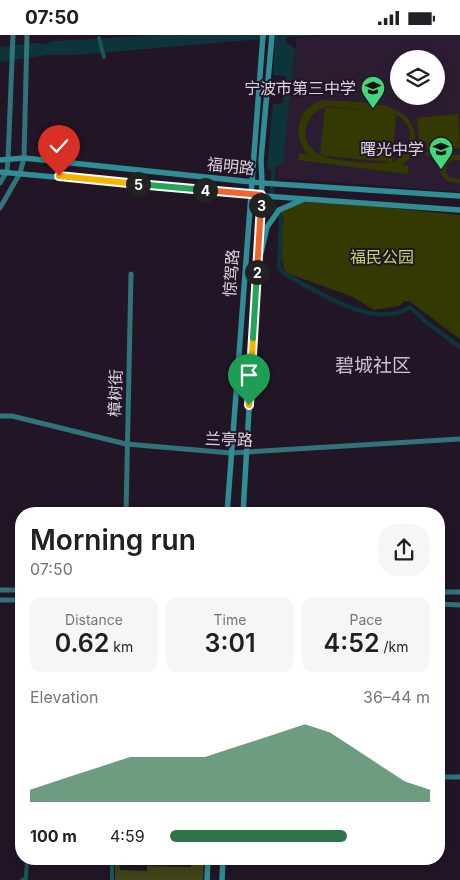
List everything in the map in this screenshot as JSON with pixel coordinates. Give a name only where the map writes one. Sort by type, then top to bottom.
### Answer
[{"type":"main road","name":"惊驾路","points":[[227,507],[262,38]]},
{"type":"main road","name":"惊驾路","points":[[243,507],[262,183],[261,160],[272,38]]},
{"type":"main road","name":"福明路","points":[[0,160],[24,158],[262,183],[460,196]]},
{"type":"main road","name":"福明路","points":[[3,171],[250,195],[460,210]]},
{"type":"main road","points":[[257,267],[267,227],[279,209],[304,199]]},
{"type":"main road","points":[[207,880],[208,865]]},
{"type":"main road","points":[[222,880],[223,865]]},
{"type":"street","points":[[0,183],[8,160],[13,35]]},
{"type":"street","points":[[0,208],[20,173],[24,158],[28,35]]},
{"type":"street","points":[[99,38],[104,57]]},
{"type":"street","name":"樟树街","points":[[126,507],[131,274]]},
{"type":"street","name":"兰亭路","points":[[0,416],[12,416],[126,444],[246,454],[460,439]]},
{"type":"street","points":[[0,590],[15,590]]},
{"type":"street","points":[[445,592],[460,592]]},
{"type":"street","points":[[0,600],[15,600]]},
{"type":"street","points":[[445,605],[460,605]]},
{"type":"street","points":[[445,777],[460,777]]},
{"type":"street","points":[[22,880],[26,878],[27,865]]},
{"type":"street","points":[[112,865],[112,880]]},
{"type":"shaded area","points":[[158,35],[320,35],[289,37],[286,39],[287,43],[295,49],[283,162],[272,170],[267,169],[273,104],[283,103],[286,76],[273,75],[275,38],[75,55],[48,55],[0,62],[0,47],[33,43],[45,44],[54,41]]},
{"type":"shaded area","name":"宁波市第三中学","points":[[330,35],[460,35],[460,192],[277,178],[297,38]]},
{"type":"green space","points":[[323,100],[364,102],[392,108],[403,114],[411,123],[415,135],[413,152],[402,165],[409,166],[408,174],[298,160],[299,153],[307,154],[300,138],[300,122],[307,109]],"holes":[[[330,106],[377,112],[325,108],[320,153],[325,156],[390,162],[364,163],[332,159],[318,154],[311,148],[305,133],[306,126],[315,113],[322,109]],[[391,114],[399,117],[405,122],[410,136],[409,144],[405,151],[400,158],[392,162],[396,116]]]},
{"type":"green space","points":[[458,114],[460,148],[427,150],[426,141],[419,142],[417,118]]},
{"type":"green space","points":[[426,152],[460,155],[460,160],[449,162],[446,170],[449,177],[460,179],[460,183],[449,181],[442,176],[439,169],[444,158],[425,156]]},
{"type":"green space","name":"福民公园","points":[[305,199],[460,215],[460,339],[409,301],[405,301],[399,306],[374,310],[353,297],[287,273],[281,254],[284,219],[279,210]]},
{"type":"green space","points":[[117,865],[119,865],[120,870],[147,871],[147,866],[191,867],[191,865],[204,865],[203,880],[115,880],[115,866]]},
{"type":"waterway","points":[[274,164],[271,204],[281,220],[279,268],[285,274],[329,298],[364,312],[396,313],[410,307],[426,322],[460,347]]},
{"type":"place","name":"宁波市第三中学","points":[[373,109]]},
{"type":"place","name":"曙光中学","points":[[441,170]]},
{"type":"district","name":"碧城社区","points":[[373,365]]},
{"type":"route","points":[[59,176],[261,195],[249,405]]}]
